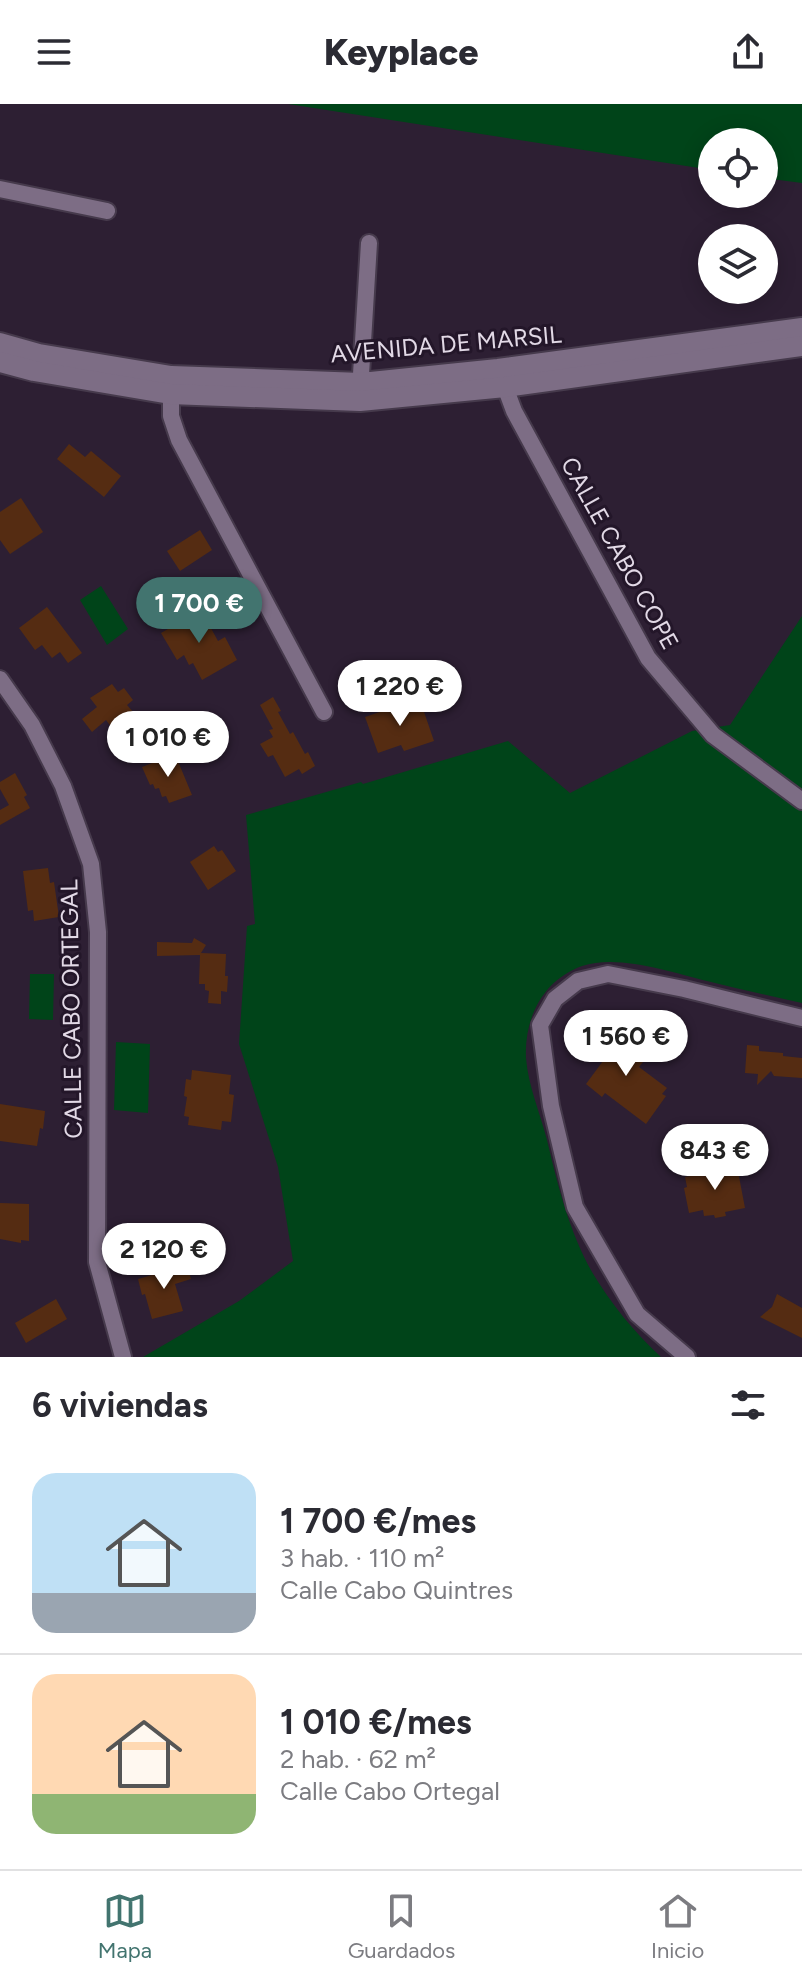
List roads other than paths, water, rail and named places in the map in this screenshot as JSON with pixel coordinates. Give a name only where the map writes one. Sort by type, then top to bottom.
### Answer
[{"type":"street","points":[[0,189],[107,211]]},
{"type":"street","points":[[360,392],[369,243]]},
{"type":"street","name":"AVENIDA DE MARSIL","points":[[501,378],[802,328]]},
{"type":"street","name":"AVENIDA DE MARSIL","points":[[0,343],[170,385]]},
{"type":"street","name":"AVENIDA DE MARSIL","points":[[0,362],[34,371],[170,385],[360,392],[802,346]]},
{"type":"street","name":"CALLE CABO COPE","points":[[501,378],[514,411],[648,658],[713,735],[802,801]]},
{"type":"street","points":[[170,385],[171,416],[179,440],[324,712]]},
{"type":"street","name":"CALLE CABO ORTEGAL","points":[[0,679],[32,725],[63,786],[91,864],[98,932],[97,1262],[123,1357]]},
{"type":"street","points":[[687,1357],[637,1314],[575,1207],[551,1106],[540,1025],[555,999],[578,981],[608,974],[802,1018]]}]
